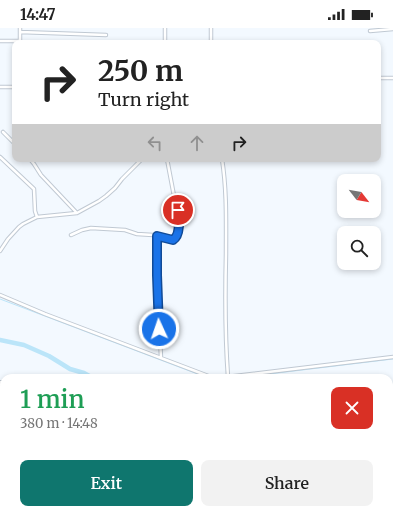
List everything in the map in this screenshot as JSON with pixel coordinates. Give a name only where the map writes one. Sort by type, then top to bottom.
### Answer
[{"type":"street","points":[[20,28],[20,40]]},
{"type":"street","points":[[165,28],[166,40]]},
{"type":"street","points":[[211,28],[211,40]]},
{"type":"street","points":[[370,31],[393,29]]},
{"type":"street","points":[[20,32],[106,35]]},
{"type":"street","points":[[0,41],[12,42]]},
{"type":"street","points":[[381,78],[393,78]]},
{"type":"street","points":[[0,87],[12,87]]},
{"type":"street","points":[[2,132],[12,141]]},
{"type":"street","points":[[0,157],[34,189],[35,211],[37,217]]},
{"type":"street","points":[[32,162],[42,175],[77,212]]},
{"type":"street","points":[[0,251],[8,239],[23,224],[37,217],[77,212],[99,201],[115,188],[122,178],[139,162]]},
{"type":"street","points":[[71,234],[91,228],[125,230],[137,234],[157,236],[173,240],[176,239],[178,235],[179,222],[178,210],[170,180],[167,162]]},
{"type":"street","points":[[222,162],[227,206],[226,350],[228,374]]},
{"type":"street","points":[[157,236],[160,358]]},
{"type":"street","points":[[0,295],[45,314],[203,374]]},
{"type":"street","points":[[253,374],[393,357]]},
{"type":"waterway","points":[[0,299],[197,374]]},
{"type":"waterway","points":[[0,340],[24,345],[49,356],[70,369],[86,374]]},
{"type":"waterway","points":[[269,374],[393,359]]},
{"type":"route","points":[[159,329],[157,236],[173,240],[176,239],[178,235],[179,222],[178,210]]}]
